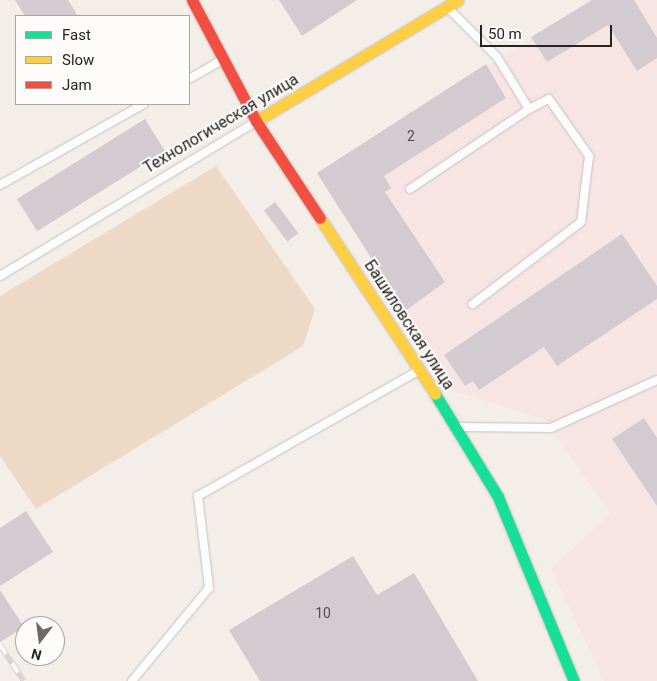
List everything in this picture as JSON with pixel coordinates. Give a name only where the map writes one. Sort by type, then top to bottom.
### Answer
[{"type":"street","name":"Башиловская улица","points":[[192,0],[256,122],[420,370],[498,497],[574,681]]},
{"type":"street","name":"Технологическая улица","points":[[256,122],[458,0]]},
{"type":"lane","points":[[447,7],[498,57],[529,109]]},
{"type":"lane","points":[[190,78],[224,59]]},
{"type":"lane","points":[[410,190],[529,109],[549,100],[590,156],[581,222],[473,304]]},
{"type":"lane","points":[[0,185],[142,105]]},
{"type":"lane","name":"Технологическая улица","points":[[0,276],[256,122]]},
{"type":"lane","points":[[132,681],[209,588],[198,496],[420,370]]},
{"type":"lane","points":[[455,427],[551,428],[657,380]]},
{"type":"shaded area","points":[[592,0],[657,0],[657,681],[604,681],[551,569],[610,513],[545,420],[454,391],[317,173]]},
{"type":"shaded area","points":[[216,166],[315,309],[303,346],[36,509],[0,456],[0,296]]},
{"type":"building","points":[[15,0],[68,0],[77,15],[24,15]]},
{"type":"building","points":[[279,0],[357,0],[302,36]]},
{"type":"building","points":[[592,0],[634,0],[657,38],[657,58],[637,71],[608,25],[547,62],[531,37]]},
{"type":"building","points":[[486,64],[506,98],[384,176],[391,188],[385,192],[445,282],[405,311],[317,173]]},
{"type":"building","points":[[145,119],[165,151],[37,231],[17,199]]},
{"type":"building","points":[[275,202],[298,233],[287,242],[264,210]]},
{"type":"building","points":[[622,234],[657,286],[657,299],[557,366],[544,347],[479,390],[473,381],[465,386],[444,355]]},
{"type":"building","points":[[644,418],[657,438],[657,506],[612,439]]},
{"type":"building","points":[[26,511],[53,552],[0,586],[0,528]]},
{"type":"building","points":[[353,556],[377,595],[414,573],[478,681],[260,681],[229,630]]},
{"type":"building","points":[[0,590],[17,616],[15,616],[15,633],[0,642]]},
{"type":"railway","points":[[0,645],[24,681]]},
{"type":"traffic: fast","points":[[435,394],[498,497],[574,681]]},
{"type":"traffic: slow","points":[[256,121],[458,0]]},
{"type":"traffic: slow","points":[[320,218],[435,394]]},
{"type":"traffic: jam","points":[[192,0],[256,121],[320,218]]}]
